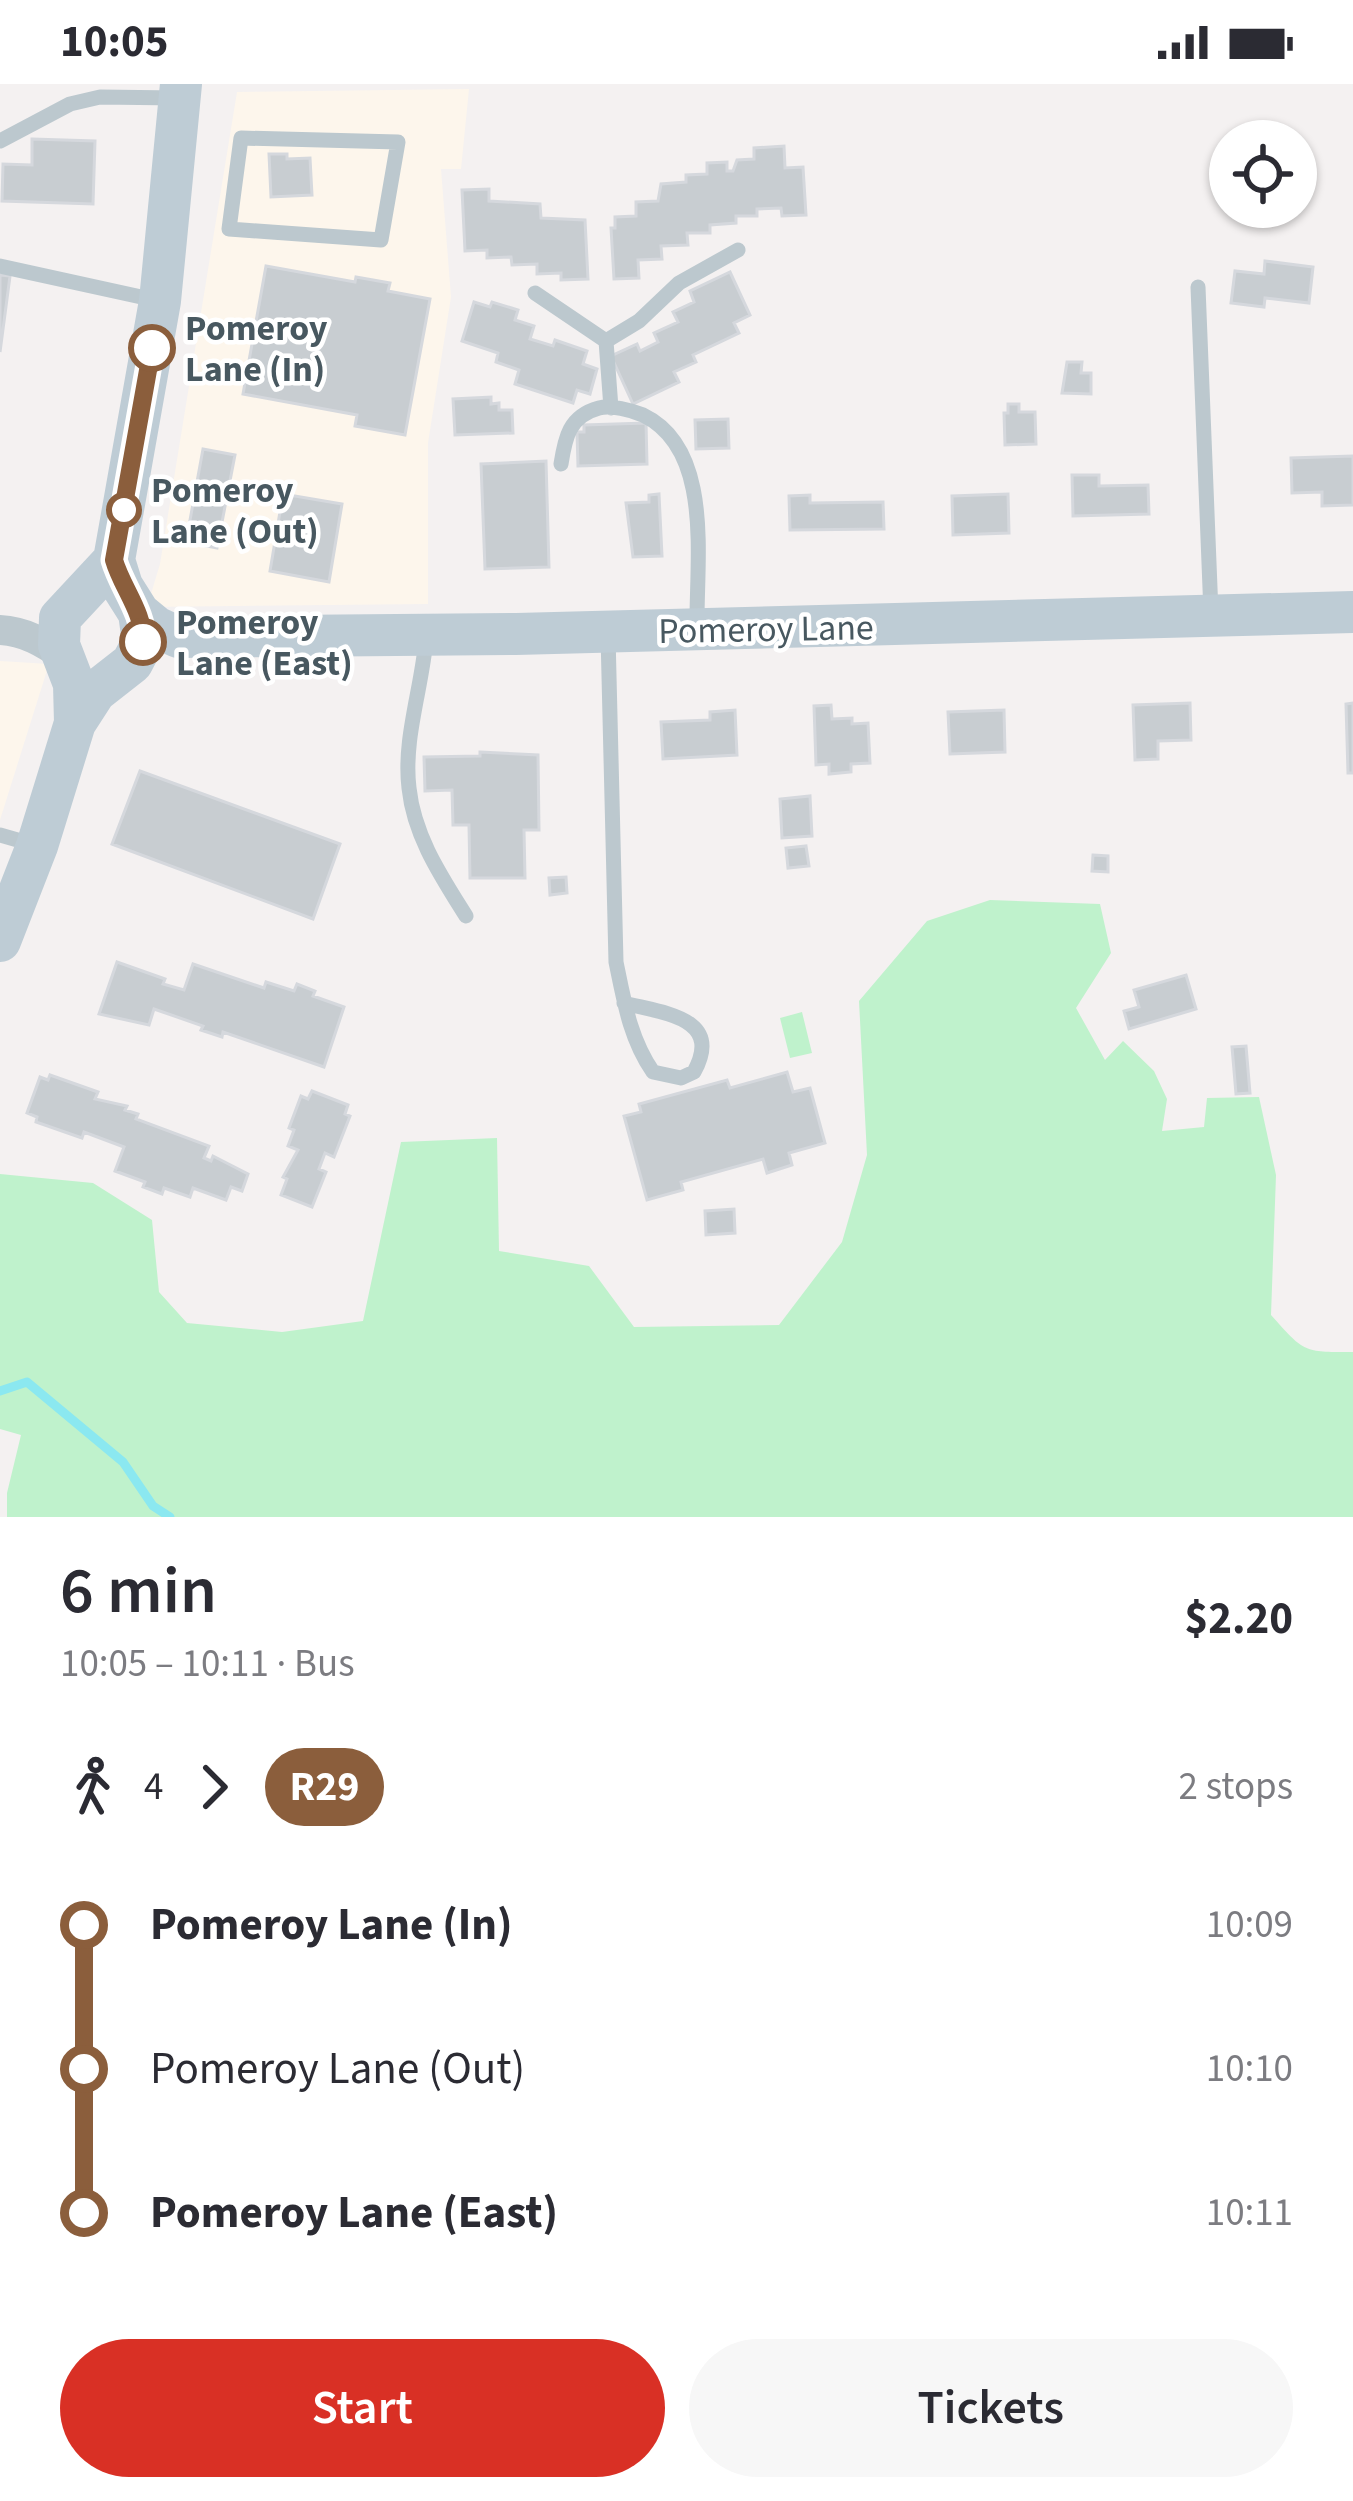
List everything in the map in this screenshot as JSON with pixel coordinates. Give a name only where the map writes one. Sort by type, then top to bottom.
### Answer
[{"type":"street","points":[[75,723],[74,684],[58,632],[74,601],[114,560],[160,301],[181,91]]},
{"type":"street","points":[[0,941],[19,840],[75,723],[95,692],[124,668],[143,642],[136,609],[114,560]]},
{"type":"street","points":[[8,630],[108,591],[156,627],[178,637]]},
{"type":"street","name":"Pomeroy Lane","points":[[124,668],[178,637],[427,636],[1353,612]]},
{"type":"street","points":[[8,630],[46,643],[86,674],[124,668]]},
{"type":"lane","points":[[0,141],[70,104],[181,91]]},
{"type":"lane","points":[[241,137],[398,142],[381,240],[229,229],[241,137]]},
{"type":"lane","points":[[605,341],[639,321],[680,284],[738,250]]},
{"type":"lane","points":[[0,266],[160,301]]},
{"type":"lane","points":[[1198,287],[1211,616]]},
{"type":"lane","points":[[536,293],[605,341]]},
{"type":"lane","points":[[605,341],[610,408]]},
{"type":"lane","points":[[561,464],[574,419],[602,407],[634,411],[665,426],[682,453],[694,489],[698,630]]},
{"type":"lane","points":[[608,632],[616,962],[624,1003],[638,1050],[653,1072],[682,1078],[694,1072],[702,1046],[688,1020],[624,1003]]},
{"type":"lane","points":[[427,636],[412,729],[409,788],[427,852],[466,916]]},
{"type":"shaded area","points":[[469,89],[461,169],[441,169],[451,297],[428,443],[428,604],[147,607],[160,564],[237,92]]},
{"type":"shaded area","points":[[0,661],[49,664],[0,820]]},
{"type":"green space","points":[[990,900],[1100,904],[1111,953],[1076,1008],[1105,1060],[1123,1041],[1154,1071],[1167,1099],[1162,1131],[1204,1127],[1207,1098],[1259,1097],[1276,1175],[1271,1315],[1306,1348],[1353,1352],[1353,1517],[7,1517],[7,1493],[21,1435],[0,1429],[0,1174],[93,1183],[152,1220],[159,1292],[187,1323],[282,1332],[363,1321],[401,1142],[497,1138],[499,1251],[589,1266],[634,1327],[779,1325],[842,1242],[867,1155],[859,1001],[927,921]]},
{"type":"green space","points":[[802,1012],[812,1053],[790,1058],[780,1018]]},
{"type":"building","points":[[32,139],[95,141],[93,204],[2,201],[3,164],[32,165]]},
{"type":"building","points":[[784,146],[785,168],[803,167],[806,215],[782,216],[781,208],[757,209],[757,216],[736,216],[736,223],[710,225],[710,233],[687,233],[688,245],[661,246],[662,259],[638,260],[639,278],[614,279],[611,228],[615,228],[615,217],[636,216],[636,202],[658,201],[661,184],[707,174],[707,163],[727,162],[727,171],[733,171],[737,160],[754,159],[754,148]]},
{"type":"building","points":[[269,154],[310,158],[312,195],[271,197]]},
{"type":"building","points":[[489,189],[489,201],[540,204],[541,218],[585,220],[588,279],[561,280],[561,273],[537,274],[537,264],[512,265],[511,257],[487,258],[487,250],[465,251],[462,190]]},
{"type":"building","points":[[1265,261],[1313,267],[1309,303],[1265,298],[1264,307],[1231,303],[1235,271],[1264,274]]},
{"type":"building","points":[[266,266],[355,282],[356,277],[390,283],[388,291],[430,299],[405,435],[355,426],[357,415],[243,394]]},
{"type":"building","points":[[730,272],[750,315],[734,323],[739,333],[693,355],[696,362],[674,372],[679,382],[633,404],[611,356],[637,344],[640,351],[658,342],[654,333],[678,322],[673,312],[694,302],[690,291]]},
{"type":"building","points":[[0,275],[10,276],[0,352]]},
{"type":"building","points":[[474,302],[518,310],[515,320],[534,326],[530,339],[553,346],[555,340],[587,351],[583,364],[597,369],[590,394],[577,390],[573,403],[515,384],[519,370],[496,362],[498,353],[462,341]]},
{"type":"building","points":[[1067,362],[1082,362],[1081,373],[1091,373],[1091,394],[1062,393]]},
{"type":"building","points":[[491,397],[491,404],[499,403],[499,410],[512,410],[513,433],[455,435],[453,399]]},
{"type":"building","points":[[1008,404],[1019,404],[1019,412],[1035,412],[1036,444],[1005,445]]},
{"type":"building","points":[[728,419],[729,448],[696,449],[695,420]]},
{"type":"building","points":[[646,423],[647,464],[578,466],[577,432],[584,432],[584,425]]},
{"type":"building","points":[[203,449],[235,455],[217,548],[186,542]]},
{"type":"building","points":[[1353,456],[1353,505],[1322,506],[1322,492],[1292,493],[1291,458]]},
{"type":"building","points":[[546,461],[549,567],[485,569],[481,464]]},
{"type":"building","points":[[1072,475],[1099,475],[1099,486],[1148,485],[1149,514],[1073,516]]},
{"type":"building","points":[[283,494],[342,504],[329,582],[270,571]]},
{"type":"building","points":[[659,494],[662,556],[633,557],[626,503],[649,502],[649,495]]},
{"type":"building","points":[[1008,494],[1009,533],[953,535],[952,496]]},
{"type":"building","points":[[810,495],[810,503],[883,502],[884,529],[790,530],[789,496]]},
{"type":"building","points":[[1190,703],[1191,740],[1158,741],[1158,759],[1135,760],[1133,705]]},
{"type":"building","points":[[1353,703],[1353,773],[1348,773],[1346,704]]},
{"type":"building","points":[[831,705],[832,719],[868,723],[870,763],[851,764],[851,772],[829,774],[829,764],[816,765],[814,706]]},
{"type":"building","points":[[735,710],[737,755],[663,759],[661,722],[710,720],[710,712]]},
{"type":"building","points":[[1004,710],[1005,752],[950,754],[948,712]]},
{"type":"building","points":[[480,752],[538,755],[539,830],[524,830],[525,878],[470,878],[469,825],[453,825],[452,790],[425,791],[424,757],[480,756]]},
{"type":"building","points":[[140,771],[340,844],[313,919],[112,844]]},
{"type":"building","points":[[810,796],[812,836],[782,838],[780,799]]},
{"type":"building","points":[[806,846],[809,866],[788,868],[786,848]]},
{"type":"building","points":[[1093,855],[1108,856],[1108,872],[1092,871]]},
{"type":"building","points":[[566,877],[567,893],[550,895],[549,878]]},
{"type":"building","points":[[117,962],[184,990],[193,964],[264,988],[266,982],[294,991],[297,984],[315,991],[313,996],[344,1007],[324,1067],[223,1032],[222,1037],[201,1030],[203,1026],[154,1009],[149,1025],[99,1014]]},
{"type":"building","points":[[1186,975],[1196,1009],[1129,1029],[1124,1011],[1139,1007],[1134,990]]},
{"type":"building","points":[[1246,1046],[1250,1093],[1236,1094],[1232,1047]]},
{"type":"building","points":[[787,1072],[793,1092],[810,1088],[825,1143],[789,1153],[792,1165],[767,1173],[763,1159],[681,1182],[683,1190],[647,1200],[624,1116],[641,1112],[639,1104],[727,1080],[730,1088]]},
{"type":"building","points":[[50,1075],[98,1092],[95,1099],[127,1106],[125,1110],[138,1114],[136,1119],[209,1146],[204,1158],[211,1161],[213,1156],[248,1174],[242,1191],[231,1187],[226,1200],[193,1188],[190,1197],[164,1188],[162,1194],[115,1171],[124,1147],[36,1122],[37,1117],[27,1113],[40,1077],[48,1080]]},
{"type":"building","points":[[312,1091],[348,1105],[345,1114],[350,1116],[334,1157],[325,1153],[319,1169],[326,1172],[312,1207],[281,1195],[287,1179],[283,1177],[298,1150],[288,1146],[294,1130],[289,1128],[301,1096],[308,1099]]},
{"type":"building","points":[[734,1209],[735,1233],[706,1235],[705,1211]]},
{"type":"waterway","points":[[0,1391],[27,1382],[123,1462],[153,1506],[170,1517]]},
{"type":"bus line","name":"R29","points":[[143,642],[139,613],[122,586],[114,560],[152,348]]},
{"type":"place","name":"Pomeroy Lane (In)","points":[[152,348]]},
{"type":"place","name":"Pomeroy Lane (Out)","points":[[124,510]]},
{"type":"place","name":"Pomeroy Lane (East)","points":[[143,642]]}]
